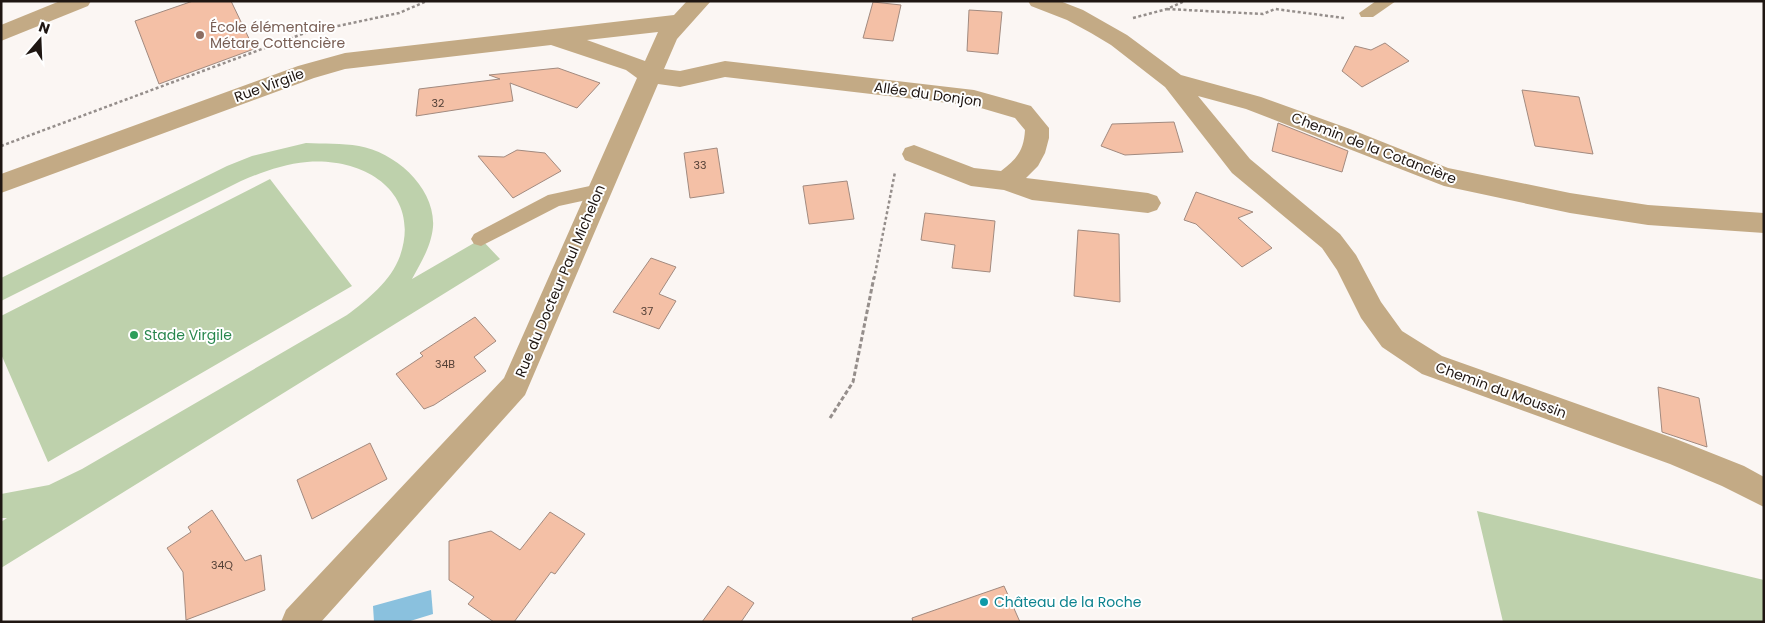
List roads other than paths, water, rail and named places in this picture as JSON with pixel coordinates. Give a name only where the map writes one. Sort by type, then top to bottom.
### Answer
[{"type":"street","points":[[1,34],[80,1]]},
{"type":"street","name":"Rue du Docteur Paul Michelon","points":[[298,622],[515,386],[667,36],[700,1]]},
{"type":"street","name":"Chemin de la Cotancière","points":[[1039,1],[1099,28],[1174,81],[1254,103],[1341,134],[1444,176],[1480,186],[1648,215],[1764,222]]},
{"type":"street","name":"Rue Virgile","points":[[1,184],[62,160],[306,72],[345,61],[680,22]]},
{"type":"street","name":"Rue Virgile","points":[[549,37],[634,64],[649,75]]},
{"type":"street","name":"Allée du Donjon","points":[[649,75],[680,79],[725,69],[974,98],[1023,112],[1037,128],[1038,146],[1023,168],[1005,181]]},
{"type":"street","name":"Chemin du Moussin","points":[[1174,81],[1241,166],[1331,241],[1347,263],[1371,310],[1392,339],[1432,365],[1510,395],[1676,453],[1733,476],[1764,493]]},
{"type":"street","points":[[914,154],[971,177],[1005,181],[1032,190],[1148,204]]},
{"type":"lane","points":[[1367,13],[1388,1]]},
{"type":"lane","points":[[481,239],[555,200],[599,191]]},
{"type":"water","points":[[431,590],[433,614],[407,622],[374,622],[373,606]]},
{"type":"place","name":"École élémentaire Métare Cottencière","points":[[200,35]]},
{"type":"place","name":"Stade Virgile","points":[[134,335]]},
{"type":"place","name":"Château de la Roche","points":[[984,602]]}]
